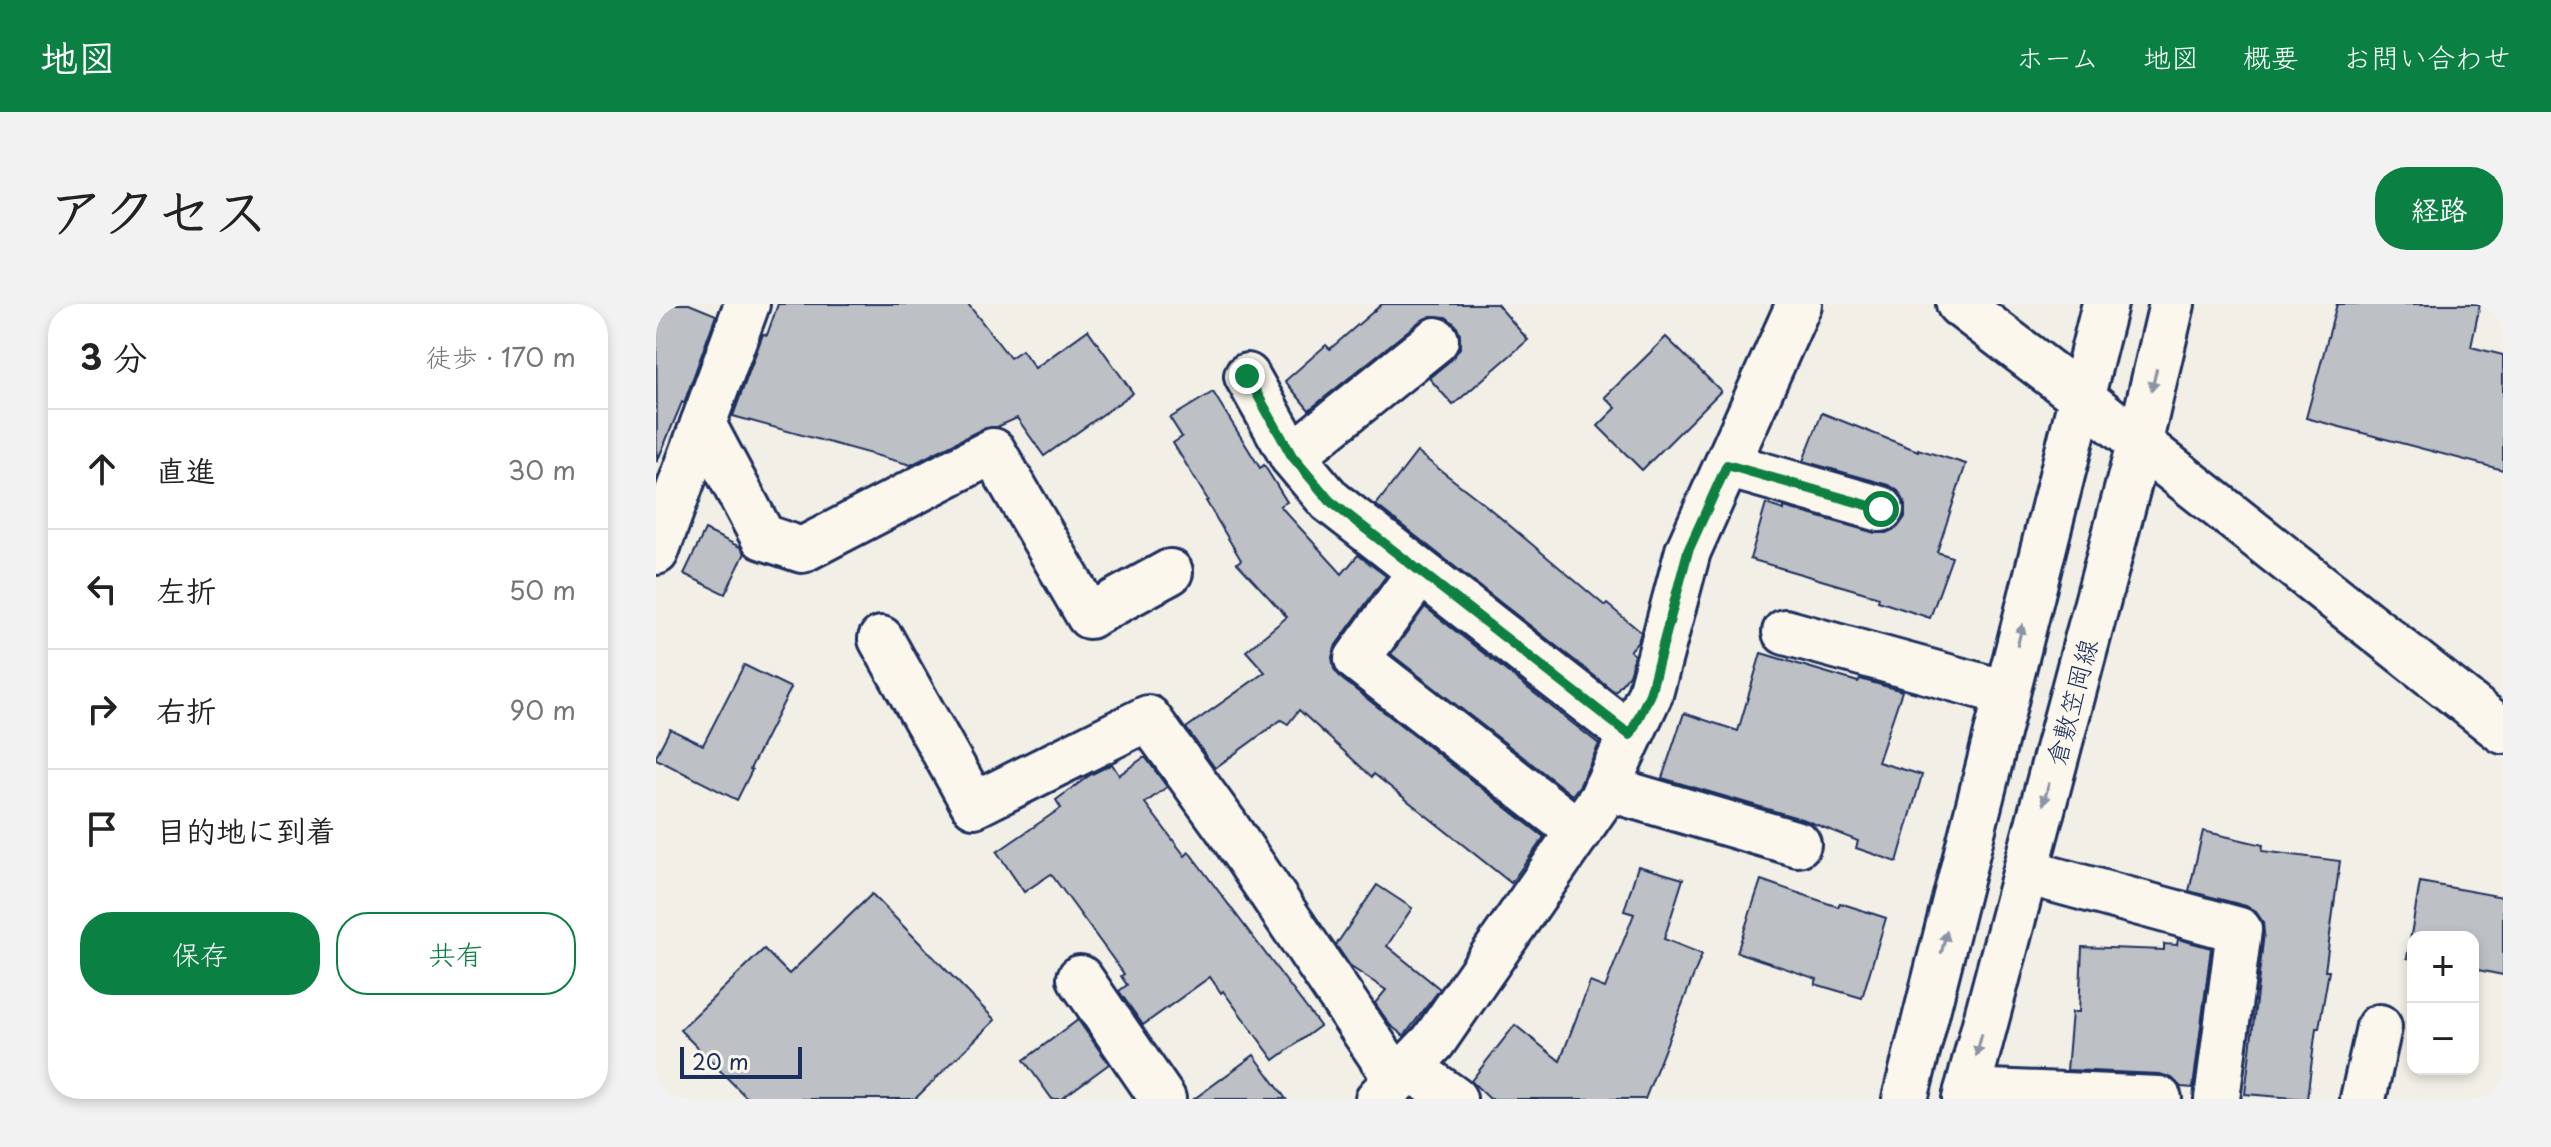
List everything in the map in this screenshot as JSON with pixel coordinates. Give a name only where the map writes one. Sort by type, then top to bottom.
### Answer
[{"type":"street","points":[[656,552],[747,304]]},
{"type":"street","points":[[1395,1082],[1433,1042],[1579,832],[1606,788],[1650,694],[1688,551],[1799,304]]},
{"type":"street","points":[[1959,304],[2503,731]]},
{"type":"street","points":[[1905,1099],[2105,304]]},
{"type":"street","name":"倉敷笠岡線","points":[[1966,1095],[2139,445],[2172,304]]},
{"type":"street","points":[[1292,456],[1436,340]]},
{"type":"street","points":[[1247,376],[1292,456],[1330,501],[1630,735]]},
{"type":"street","points":[[703,424],[763,537],[802,550],[993,451],[1089,616],[1170,572]]},
{"type":"street","points":[[1727,465],[1881,509]]},
{"type":"street","points":[[1420,572],[1357,659],[1579,832]]},
{"type":"street","points":[[1785,632],[2006,693]]},
{"type":"street","points":[[881,639],[974,805],[1148,718],[1226,826],[1395,1082],[1454,1099]]},
{"type":"street","points":[[1606,788],[1798,844]]},
{"type":"street","points":[[2026,872],[2239,930],[2217,1099]]},
{"type":"street","points":[[1080,978],[1163,1099]]},
{"type":"street","points":[[2363,1099],[2379,1027]]},
{"type":"street","points":[[1966,1095],[2159,1099]]},
{"type":"building","points":[[656,304],[689,304],[716,315],[684,403],[657,462]]},
{"type":"building","points":[[778,304],[968,304],[1010,358],[1022,350],[1035,368],[1088,330],[1133,393],[1044,456],[1017,418],[997,427],[982,429],[911,465],[733,416],[763,334],[767,335]]},
{"type":"building","points":[[1382,304],[1497,304],[1528,340],[1453,405],[1429,378],[1460,348],[1460,335],[1456,325],[1446,317],[1431,316],[1420,321],[1309,410],[1285,381],[1326,345],[1330,349]]},
{"type":"building","points":[[2337,304],[2480,304],[2471,347],[2503,355],[2503,470],[2306,418]]},
{"type":"building","points":[[1666,337],[1721,391],[1642,470],[1598,426],[1616,408],[1605,397]]},
{"type":"building","points":[[1213,392],[1260,468],[1264,465],[1287,502],[1280,506],[1342,574],[1358,555],[1386,576],[1336,645],[1332,657],[1334,669],[1342,679],[1544,837],[1511,883],[1374,774],[1372,777],[1299,710],[1288,724],[1281,720],[1215,768],[1186,728],[1265,672],[1246,651],[1287,617],[1237,563],[1241,560],[1173,443],[1182,437],[1170,418]]},
{"type":"building","points":[[1822,413],[1918,451],[1966,464],[1937,552],[1952,557],[1930,618],[1878,601],[1879,597],[1750,559],[1766,504],[1875,533],[1886,533],[1898,527],[1905,517],[1905,502],[1898,491],[1889,485],[1803,461]]},
{"type":"building","points":[[1417,452],[1641,632],[1638,642],[1630,651],[1635,655],[1629,675],[1615,692],[1376,505]]},
{"type":"building","points":[[705,530],[740,547],[745,553],[725,594],[684,574]]},
{"type":"building","points":[[1425,607],[1599,744],[1572,795],[1391,654]]},
{"type":"building","points":[[1761,653],[1858,682],[1860,679],[1902,691],[1878,762],[1922,775],[1897,862],[1856,848],[1858,841],[1805,820],[1662,778],[1684,713],[1738,731]]},
{"type":"building","points":[[744,665],[791,688],[737,800],[656,759],[656,756],[670,729],[703,745]]},
{"type":"building","points":[[1143,758],[1167,787],[1145,803],[1185,856],[1189,852],[1320,1026],[1274,1060],[1210,977],[1143,1025],[1119,991],[1127,985],[1121,976],[1124,974],[1051,874],[1024,892],[997,852],[1061,808],[1056,800],[1090,775],[1112,764],[1119,775]]},
{"type":"building","points":[[2203,831],[2263,845],[2262,851],[2340,861],[2325,971],[2329,971],[2319,1028],[2316,1028],[2307,1099],[2245,1094],[2263,922],[2256,912],[2246,906],[2189,891]]},
{"type":"building","points":[[1638,866],[1683,879],[1664,939],[1702,954],[1645,1099],[1490,1099],[1471,1081],[1515,1025],[1560,1061],[1590,982],[1605,988],[1634,914],[1624,911]]},
{"type":"building","points":[[1761,880],[1838,907],[1840,903],[1886,918],[1862,998],[1815,984],[1817,979],[1737,952]]},
{"type":"building","points":[[2420,882],[2503,897],[2503,975],[2479,970],[2479,931],[2412,931]]},
{"type":"building","points":[[1377,885],[1412,908],[1387,946],[1440,989],[1404,1036],[1390,1025],[1375,1003],[1386,990],[1351,967],[1336,945]]},
{"type":"building","points":[[872,894],[995,1020],[915,1099],[748,1099],[680,1030],[764,949],[789,974]]},
{"type":"building","points":[[2178,939],[2211,948],[2193,1088],[2181,1087],[2172,1078],[2160,1074],[2067,1070],[2072,1012],[2079,1012],[2082,947],[2164,950],[2164,944],[2177,945]]},
{"type":"building","points":[[1078,1020],[1109,1064],[1061,1099],[1052,1099],[1024,1060]]},
{"type":"building","points":[[1254,1055],[1286,1099],[1194,1099]]},
{"type":"route","points":[[1247,376],[1292,456],[1330,501],[1630,735],[1650,694],[1688,551],[1727,465],[1881,509]]}]
